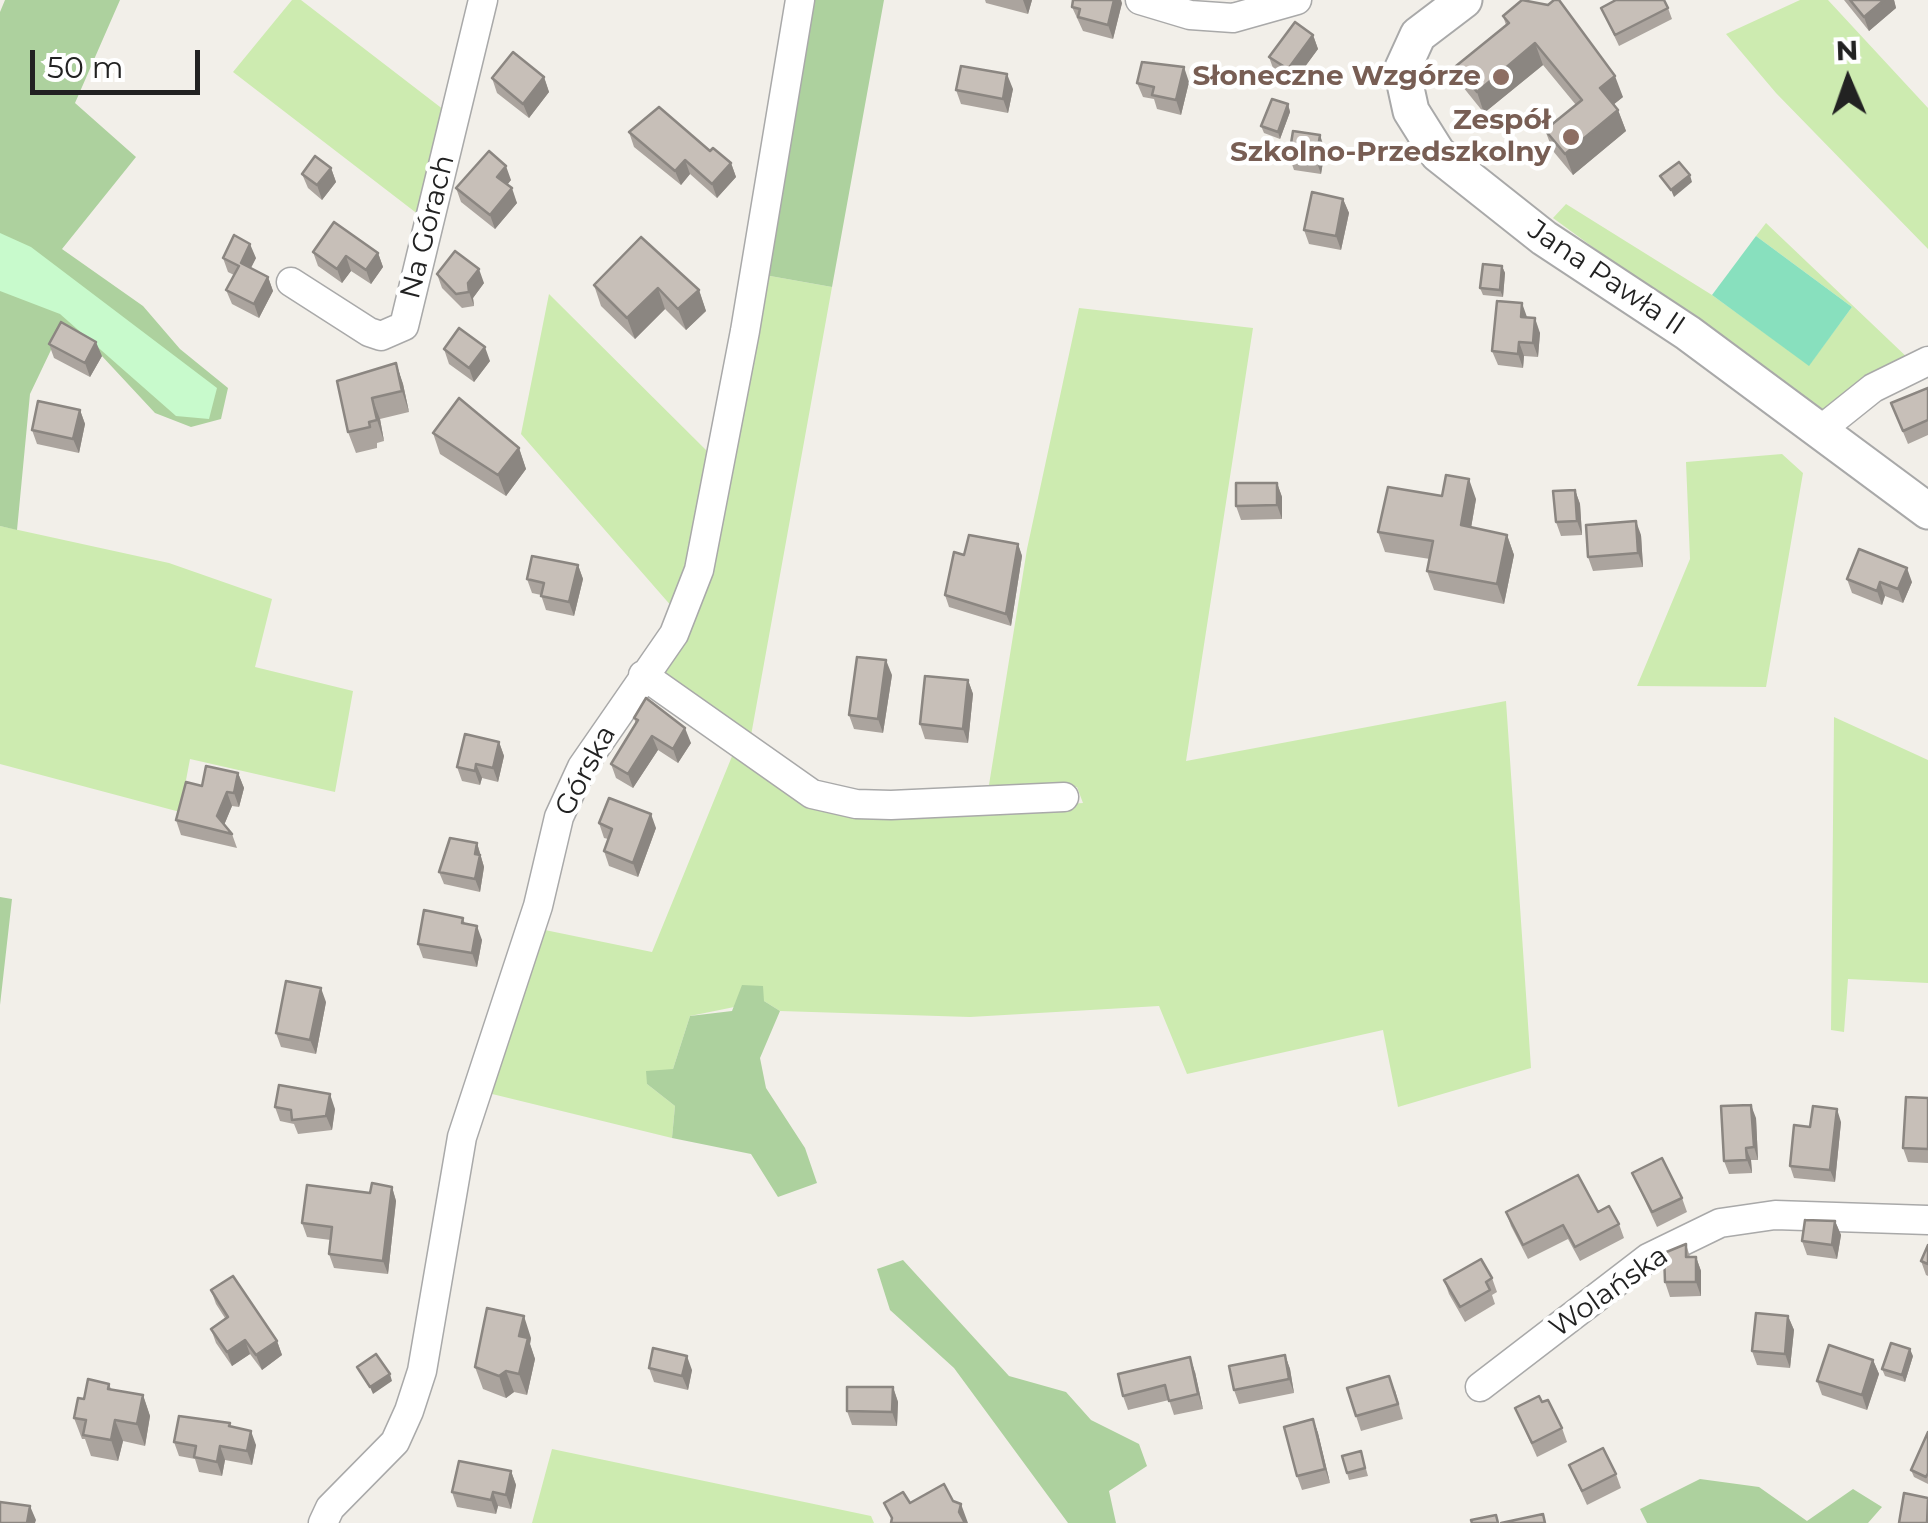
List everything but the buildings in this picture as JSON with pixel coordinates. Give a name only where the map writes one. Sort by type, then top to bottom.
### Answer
[{"type":"street","name":"Na Górach","points":[[291,282],[368,332],[380,336],[404,326],[483,0]]},
{"type":"street","name":"Górska","points":[[323,1523],[330,1508],[395,1442],[409,1411],[422,1371],[462,1136],[538,906],[560,817],[582,767],[674,634],[699,570],[745,330],[800,0]]},
{"type":"street","points":[[1140,0],[1190,15],[1233,18],[1296,0]]},
{"type":"street","name":"Jana Pawła II","points":[[1442,6],[1418,35],[1402,70],[1411,111],[1438,154],[1544,238],[1688,333],[1928,511]]},
{"type":"street","points":[[1818,432],[1873,388],[1928,360]]},
{"type":"street","points":[[643,675],[812,794],[856,804],[908,805],[1064,797]]},
{"type":"street","name":"Wolańska","points":[[1480,1387],[1648,1258],[1720,1223],[1775,1215],[1928,1220]]},
{"type":"green space","points":[[5,0],[120,0],[75,103],[136,157],[62,249],[143,306],[180,349],[228,388],[221,419],[191,427],[155,413],[87,340],[61,329],[30,394],[17,530],[0,526],[0,12]]},
{"type":"green space","points":[[292,0],[301,0],[444,110],[419,215],[233,72]]},
{"type":"green space","points":[[807,0],[884,0],[832,287],[759,274]]},
{"type":"green space","points":[[1800,0],[1828,0],[1928,108],[1928,249],[1776,93],[1726,34]]},
{"type":"green space","points":[[1566,204],[1712,295],[1809,365],[1852,307],[1756,236],[1766,223],[1911,361],[1821,414],[1553,218]]},
{"type":"green space","points":[[0,233],[31,247],[217,388],[209,419],[176,416],[60,314],[0,291]]},
{"type":"green space","points":[[1756,236],[1852,307],[1809,366],[1712,295]]},
{"type":"green space","points":[[759,274],[832,287],[750,741],[669,683],[663,666]]},
{"type":"green space","points":[[549,294],[708,452],[695,545],[673,608],[521,434]]},
{"type":"green space","points":[[1079,308],[1253,328],[1186,761],[1506,701],[1531,1068],[1398,1107],[1383,1030],[1187,1074],[1159,1006],[970,1017],[780,1011],[764,1001],[690,1016],[673,1069],[647,1084],[675,1106],[672,1138],[484,1092],[540,929],[652,952],[735,749],[822,805],[966,811],[1083,803],[1077,787],[988,791],[1027,549]]},
{"type":"green space","points":[[1782,454],[1803,473],[1766,687],[1637,686],[1690,559],[1686,462]]},
{"type":"green space","points":[[0,526],[169,563],[272,599],[255,667],[353,691],[335,792],[190,759],[180,812],[0,764]]},
{"type":"green space","points":[[1834,717],[1928,760],[1928,983],[1848,979],[1844,1032],[1831,1030]]},
{"type":"green space","points":[[0,897],[12,899],[0,1005]]},
{"type":"green space","points":[[742,985],[763,986],[764,1001],[780,1011],[760,1058],[766,1088],[805,1148],[817,1183],[778,1197],[751,1154],[672,1138],[675,1106],[647,1084],[646,1071],[673,1069],[690,1016],[732,1011]]},
{"type":"green space","points":[[903,1260],[1009,1376],[1066,1392],[1091,1420],[1139,1444],[1147,1466],[1109,1491],[1116,1523],[1068,1523],[954,1368],[890,1310],[877,1269]]},
{"type":"green space","points":[[552,1449],[871,1516],[874,1523],[532,1523]]},
{"type":"green space","points":[[1700,1479],[1759,1487],[1807,1521],[1853,1489],[1882,1507],[1868,1523],[1647,1523],[1640,1509]]},
{"type":"place","name":"Słoneczne Wzgórze","points":[[1501,77]]},
{"type":"place","name":"Zespół Szkolno-Przedszkolny","points":[[1571,137]]}]
